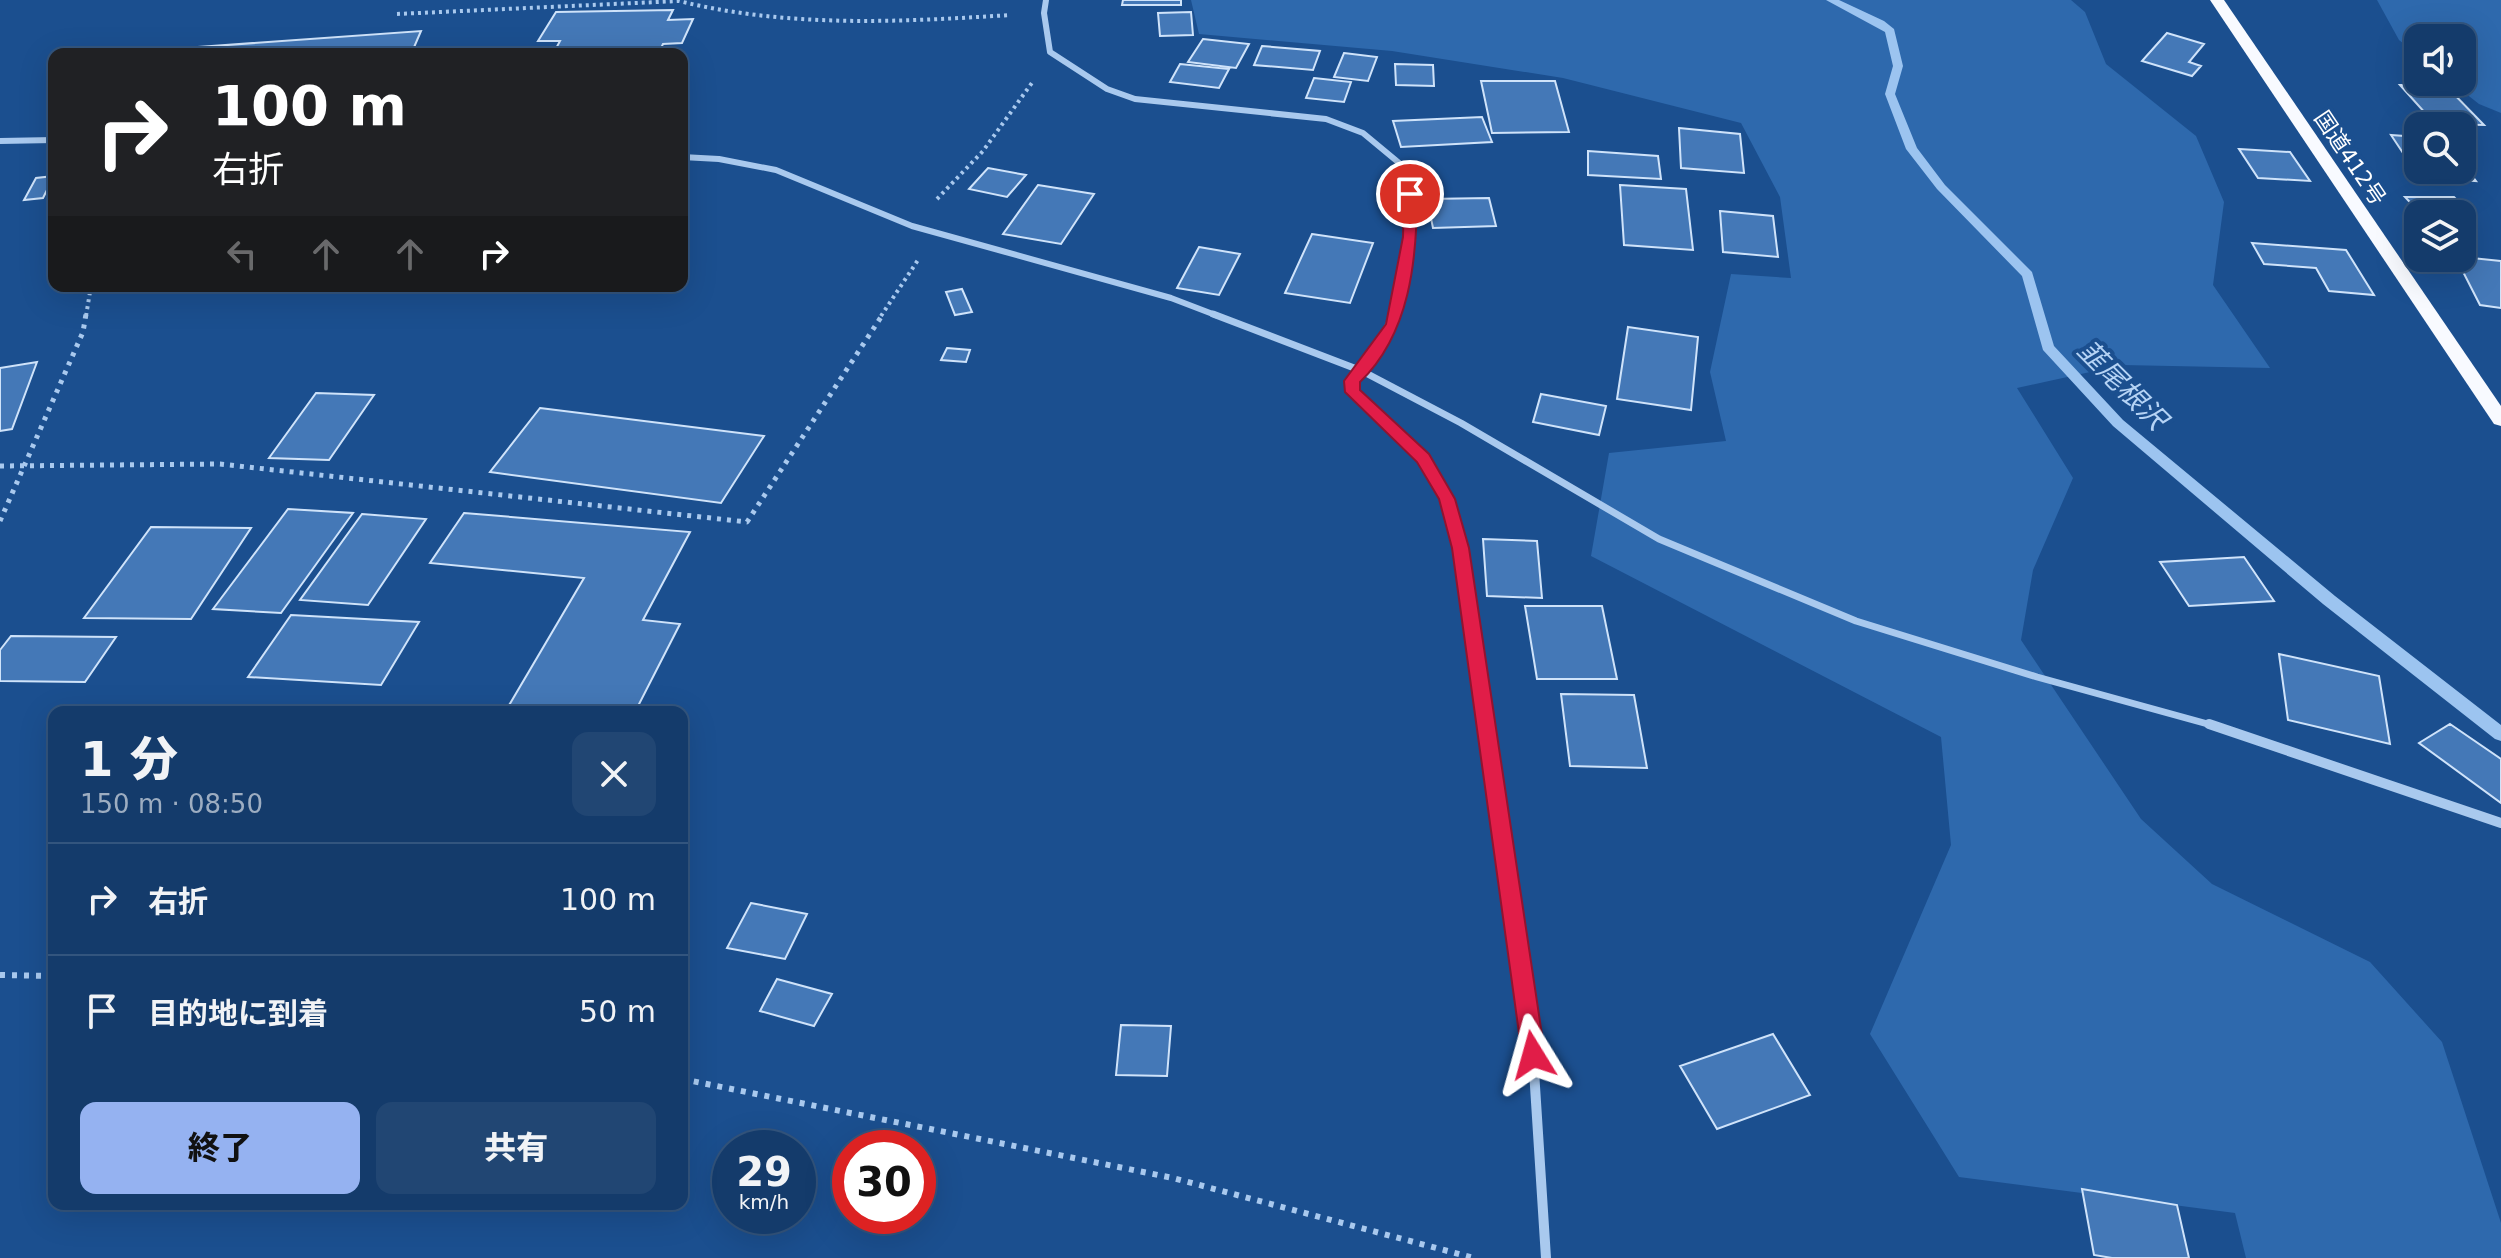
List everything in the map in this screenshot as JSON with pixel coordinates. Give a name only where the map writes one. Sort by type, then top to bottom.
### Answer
[{"type":"highway","name":"国道412号","points":[[2217,0],[2501,420]]},
{"type":"street","points":[[1046,0],[1044,13],[1050,52],[1107,89],[1135,99],[1326,119],[1352,125],[1370,135],[1410,172],[1410,237],[1393,324],[1352,381],[1352,392],[1423,458],[1447,499],[1461,548],[1533,1055],[1546,1258]]},
{"type":"street","points":[[0,141],[48,140]]},
{"type":"street","points":[[688,157],[719,159],[776,170],[912,226],[1171,298],[1362,371],[1461,423],[1659,539],[1856,621],[2037,677],[2204,722],[2501,823]]},
{"type":"path","points":[[397,14],[679,1],[717,12],[786,20],[904,21],[1044,13]]},
{"type":"path","points":[[0,466],[220,464],[747,522],[923,252],[912,226],[983,151],[1011,114],[1050,52]]},
{"type":"path","points":[[0,521],[83,332],[90,292]]},
{"type":"path","points":[[0,975],[48,976]]},
{"type":"path","points":[[688,1080],[1173,1178],[1474,1258]]},
{"type":"shaded area","points":[[1191,0],[2071,0],[2085,12],[2106,64],[2196,136],[2224,202],[2213,285],[2270,368],[2122,365],[2017,388],[2073,478],[2033,570],[2021,640],[2141,819],[2212,884],[2370,962],[2442,1042],[2501,1223],[2501,1258],[2246,1258],[2235,1213],[1959,1177],[1870,1034],[1951,845],[1941,737],[1591,556],[1609,453],[1726,441],[1710,372],[1731,274],[1791,278],[1780,197],[1741,123],[1563,78],[1392,51],[1199,34]]},
{"type":"shaded area","points":[[2377,0],[2501,0],[2501,113],[2469,96],[2476,96],[2476,24],[2404,24],[2404,44]]},
{"type":"building","points":[[1123,0],[1181,0],[1181,5],[1122,5]]},
{"type":"building","points":[[673,10],[668,20],[693,19],[682,43],[663,44],[661,48],[556,48],[560,41],[538,41],[556,12]]},
{"type":"building","points":[[1191,12],[1193,35],[1160,36],[1158,13]]},
{"type":"building","points":[[421,31],[414,48],[185,48]]},
{"type":"building","points":[[2167,33],[2204,44],[2189,62],[2201,66],[2192,76],[2142,61]]},
{"type":"building","points":[[1203,39],[1249,44],[1236,68],[1188,62]]},
{"type":"building","points":[[1262,46],[1320,51],[1313,70],[1254,65]]},
{"type":"building","points":[[1344,53],[1377,57],[1368,81],[1334,77]]},
{"type":"building","points":[[1180,64],[1229,69],[1219,88],[1170,82]]},
{"type":"building","points":[[1395,64],[1433,65],[1434,86],[1396,85]]},
{"type":"building","points":[[1314,78],[1351,82],[1344,102],[1306,98]]},
{"type":"building","points":[[1481,81],[1555,81],[1569,132],[1492,133]]},
{"type":"building","points":[[2410,96],[2456,96],[2471,112],[2424,112]]},
{"type":"building","points":[[1482,117],[1492,142],[1401,147],[1393,121]]},
{"type":"building","points":[[1679,128],[1740,134],[1744,173],[1681,168]]},
{"type":"building","points":[[2391,135],[2404,136],[2404,154]]},
{"type":"building","points":[[2239,149],[2290,152],[2310,181],[2258,178]]},
{"type":"building","points":[[1588,151],[1658,156],[1661,179],[1588,175]]},
{"type":"building","points":[[988,168],[1026,175],[1007,197],[969,189]]},
{"type":"building","points":[[48,177],[48,188],[43,198],[24,200],[36,178]]},
{"type":"building","points":[[1038,185],[1094,194],[1061,244],[1003,234]]},
{"type":"building","points":[[1620,185],[1686,189],[1693,250],[1624,245]]},
{"type":"building","points":[[2405,197],[2454,197],[2457,200],[2408,200]]},
{"type":"building","points":[[1489,198],[1496,226],[1433,228],[1427,199]]},
{"type":"building","points":[[1720,211],[1773,216],[1778,257],[1723,252]]},
{"type":"building","points":[[1312,234],[1373,243],[1350,303],[1285,293]]},
{"type":"building","points":[[2252,243],[2346,250],[2374,295],[2329,291],[2316,268],[2264,264]]},
{"type":"building","points":[[1199,247],[1240,254],[1219,295],[1177,288]]},
{"type":"building","points":[[2476,258],[2501,261],[2501,308],[2480,305],[2463,272],[2476,272]]},
{"type":"building","points":[[962,289],[972,312],[955,315],[946,292]]},
{"type":"building","points":[[1628,327],[1698,337],[1691,410],[1617,399]]},
{"type":"building","points":[[947,348],[970,350],[966,362],[941,360]]},
{"type":"building","points":[[37,362],[12,429],[0,431],[0,368]]},
{"type":"building","points":[[316,393],[374,395],[329,460],[269,458]]},
{"type":"building","points":[[1541,394],[1606,406],[1599,435],[1533,422]]},
{"type":"building","points":[[540,408],[764,436],[721,503],[490,472]]},
{"type":"building","points":[[288,509],[353,513],[281,613],[213,609]]},
{"type":"building","points":[[464,513],[690,532],[643,620],[680,624],[638,706],[509,706],[584,578],[430,563]]},
{"type":"building","points":[[362,514],[426,519],[368,605],[300,600]]},
{"type":"building","points":[[151,527],[251,528],[191,619],[84,618]]},
{"type":"building","points":[[1483,539],[1537,541],[1542,598],[1487,596]]},
{"type":"building","points":[[2244,557],[2274,601],[2189,606],[2160,562]]},
{"type":"building","points":[[1525,606],[1602,606],[1617,679],[1537,679]]},
{"type":"building","points":[[291,615],[419,622],[381,685],[248,677]]},
{"type":"building","points":[[11,636],[116,637],[85,682],[0,681],[0,650]]},
{"type":"building","points":[[2279,654],[2379,676],[2390,744],[2288,720]]},
{"type":"building","points":[[1561,694],[1634,695],[1647,768],[1570,766]]},
{"type":"building","points":[[2450,724],[2501,759],[2501,803],[2419,743]]},
{"type":"building","points":[[751,903],[807,914],[785,959],[727,948]]},
{"type":"building","points":[[777,979],[832,994],[814,1026],[760,1011]]},
{"type":"building","points":[[1121,1025],[1171,1026],[1167,1076],[1116,1075]]},
{"type":"building","points":[[1773,1034],[1810,1095],[1717,1129],[1680,1066]]},
{"type":"building","points":[[2082,1189],[2177,1205],[2189,1258],[2112,1258],[2094,1255]]},
{"type":"waterway","name":"韮尾根沢","points":[[1831,0],[1880,23],[1890,31],[1898,66],[1890,94],[1912,149],[1941,187],[2028,275],[2048,347],[2118,423],[2329,600],[2501,734]]},
{"type":"route","points":[[1410,194],[1410,237],[1393,324],[1352,381],[1352,392],[1423,458],[1447,499],[1461,548],[1533,1055]]}]
